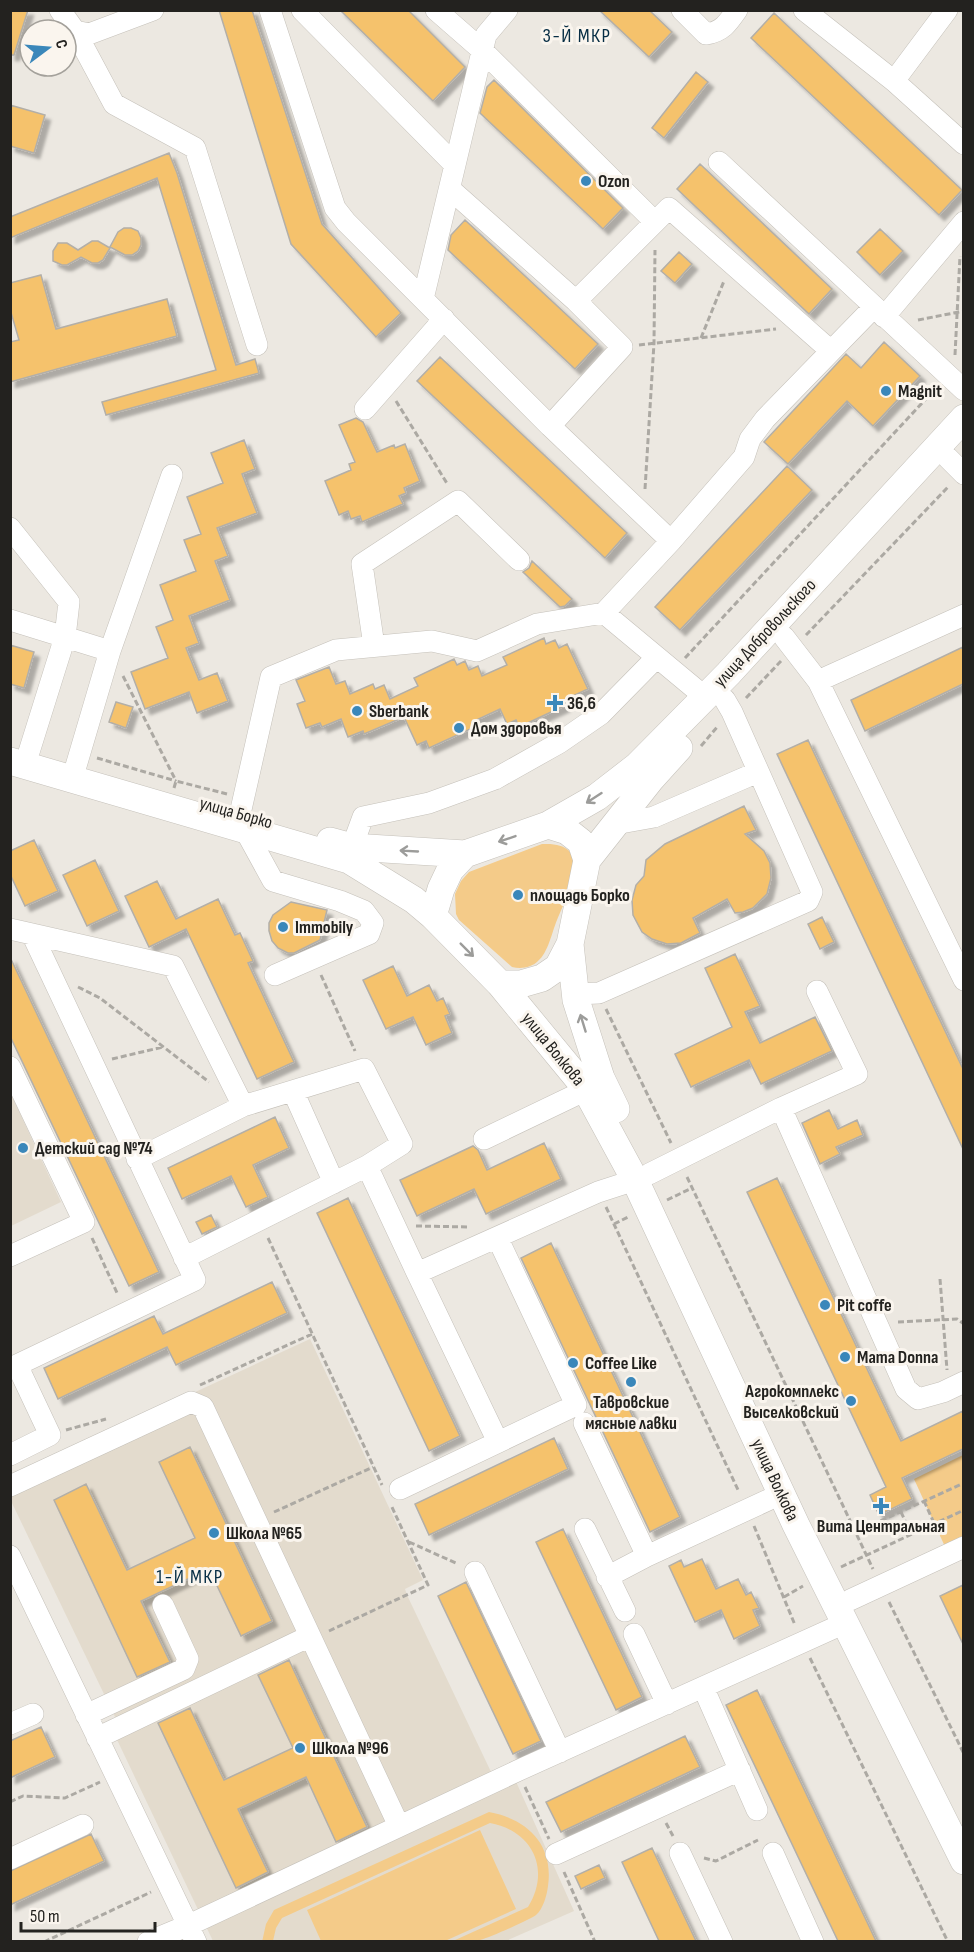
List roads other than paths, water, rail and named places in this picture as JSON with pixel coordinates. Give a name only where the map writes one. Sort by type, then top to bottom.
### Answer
[{"type":"main road","name":"улица Добровольского","points":[[587,861],[715,698],[963,418]]},
{"type":"main road","name":"улица Добровольского","points":[[548,825],[597,797],[637,766],[784,637],[958,458]]},
{"type":"main road","name":"улица Борко","points":[[17,753],[174,788],[243,814],[349,860],[414,900],[434,916]]},
{"type":"main road","name":"улица Борко","points":[[17,753],[243,814],[352,848],[465,854]]},
{"type":"main road","points":[[548,825],[567,831],[581,842],[587,861],[570,944],[558,967],[542,978],[521,984],[500,984],[434,916],[441,889],[450,870],[465,854],[548,825]]},
{"type":"main road","points":[[570,944],[587,993],[594,1084]]},
{"type":"main road","name":"улица Волкова","points":[[500,984],[594,1084],[642,1177],[809,1519],[847,1612],[963,1861]]},
{"type":"main road","name":"улица Волкова","points":[[642,1177],[781,1494],[963,1828]]},
{"type":"lane","points":[[78,32],[89,34],[153,10]]},
{"type":"lane","points":[[270,10],[335,208],[346,222],[550,426],[671,541]]},
{"type":"lane","points":[[302,10],[455,165]]},
{"type":"lane","points":[[436,10],[483,51],[655,222]]},
{"type":"lane","points":[[423,299],[486,35],[507,10]]},
{"type":"lane","points":[[682,10],[706,34],[716,32],[727,25],[736,10]]},
{"type":"lane","points":[[804,10],[894,81],[963,144]]},
{"type":"lane","points":[[894,81],[947,10]]},
{"type":"lane","points":[[78,37],[114,104],[195,148],[257,345]]},
{"type":"lane","points":[[719,162],[963,390]]},
{"type":"lane","points":[[450,189],[576,301],[622,347],[550,426]]},
{"type":"lane","points":[[576,301],[669,208],[831,351]]},
{"type":"lane","points":[[274,975],[369,934],[374,923],[364,911],[340,901],[273,881],[243,814],[271,677],[336,650],[432,641],[477,651],[537,624],[604,613],[744,457],[750,439],[765,419],[831,351],[884,316],[963,222]]},
{"type":"lane","points":[[365,409],[444,319]]},
{"type":"lane","points":[[76,766],[110,651],[171,474]]},
{"type":"lane","points":[[374,646],[362,564],[458,501],[519,560]]},
{"type":"lane","points":[[10,528],[69,602],[65,637],[17,753]]},
{"type":"lane","points":[[587,993],[808,901],[812,892],[759,772],[715,698],[665,663],[604,613]]},
{"type":"lane","points":[[818,681],[963,615]]},
{"type":"lane","points":[[10,620],[110,651]]},
{"type":"lane","points":[[784,637],[818,681],[963,980]]},
{"type":"lane","points":[[352,848],[363,817],[429,803],[495,779],[559,743],[601,714],[665,663]]},
{"type":"lane","points":[[615,824],[654,818],[759,772]]},
{"type":"lane","points":[[10,929],[173,966],[243,1106]]},
{"type":"lane","points":[[10,1455],[50,1435],[14,1358],[127,1313],[195,1280],[32,934]]},
{"type":"lane","points":[[417,1273],[498,1239],[598,1192],[642,1177],[781,1108],[857,1074],[817,991]]},
{"type":"lane","points":[[10,1067],[84,1222],[10,1256]]},
{"type":"lane","points":[[137,1159],[243,1106],[363,1069],[402,1144],[367,1166],[184,1258]]},
{"type":"lane","points":[[484,1139],[594,1084]]},
{"type":"lane","points":[[293,1091],[334,1183]]},
{"type":"lane","points":[[781,1108],[906,1389],[918,1399],[956,1386]]},
{"type":"lane","points":[[367,1166],[498,1442]]},
{"type":"lane","points":[[392,1496],[576,1405],[498,1239]]},
{"type":"lane","points":[[10,1486],[191,1402],[203,1407],[399,1826]]},
{"type":"lane","points":[[584,1423],[647,1556]]},
{"type":"lane","points":[[607,1577],[781,1494]]},
{"type":"lane","points":[[585,1529],[625,1611]]},
{"type":"lane","points":[[148,1941],[193,1933],[399,1826],[803,1642],[881,1585],[963,1547]]},
{"type":"lane","points":[[10,1556],[193,1933]]},
{"type":"lane","points":[[475,1572],[560,1752]]},
{"type":"lane","points":[[86,1715],[184,1669],[188,1659],[163,1605]]},
{"type":"lane","points":[[634,1634],[667,1704]]},
{"type":"lane","points":[[97,1737],[310,1636]]},
{"type":"lane","points":[[703,1688],[757,1810]]},
{"type":"lane","points":[[10,1724],[33,1714]]},
{"type":"lane","points":[[556,1854],[740,1770]]},
{"type":"lane","points":[[10,1859],[83,1825]]},
{"type":"lane","points":[[680,1853],[722,1941]]},
{"type":"lane","points":[[773,1853],[813,1941]]},
{"type":"place","name":"Ozon","points":[[586,181]]},
{"type":"place","name":"Magnit","points":[[886,391]]},
{"type":"place","name":"36,6","points":[[555,703]]},
{"type":"place","name":"Sberbank","points":[[357,711]]},
{"type":"place","name":"Дом здоровья","points":[[459,728]]},
{"type":"place","name":"площадь Борко","points":[[518,895]]},
{"type":"place","name":"Immobily","points":[[283,927]]},
{"type":"place","name":"Детский сад №74","points":[[23,1148]]},
{"type":"place","name":"Pit coffe","points":[[825,1305]]},
{"type":"place","name":"Mama Donna","points":[[845,1357]]},
{"type":"place","name":"Coffee Like","points":[[573,1363]]},
{"type":"place","name":"Тавровские мясные лавки","points":[[631,1382]]},
{"type":"place","name":"Агрокомплекс Выселковский","points":[[851,1401]]},
{"type":"place","name":"Вита Центральная","points":[[881,1506]]},
{"type":"place","name":"Школа №65","points":[[214,1533]]},
{"type":"place","name":"Школа №96","points":[[300,1748]]},
{"type":"district","name":"3-Й МКР","points":[[577,36]]},
{"type":"district","name":"1-Й МКР","points":[[190,1577]]}]
